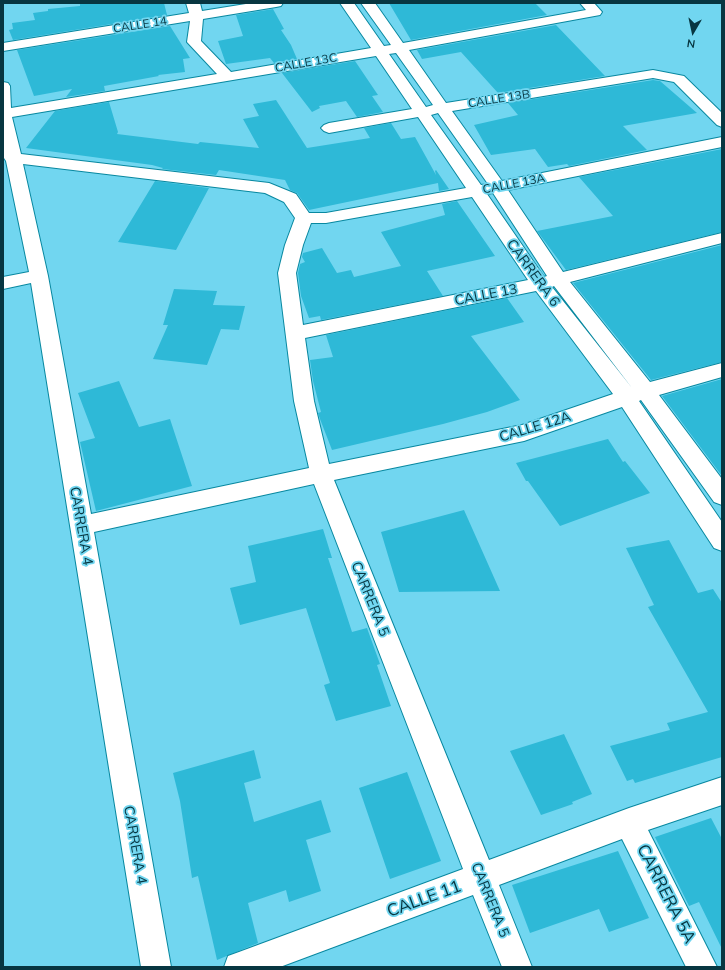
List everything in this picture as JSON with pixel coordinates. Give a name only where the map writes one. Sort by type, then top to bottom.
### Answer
[{"type":"street","name":"CALLE 14","points":[[3,46],[195,10],[276,3]]},
{"type":"street","name":"CARRERA 6","points":[[347,3],[476,191],[549,282],[635,394],[722,496]]},
{"type":"street","name":"CARRERA 6","points":[[368,3],[498,187],[549,282]]},
{"type":"street","name":"CALLE 13C","points":[[4,114],[399,48],[595,12],[587,3]]},
{"type":"street","points":[[195,10],[194,42],[228,76]]},
{"type":"street","name":"CALLE 13B","points":[[329,128],[654,74],[679,79],[722,122]]},
{"type":"street","name":"CARRERA 4","points":[[3,86],[4,114],[8,144],[39,276],[156,967]]},
{"type":"street","name":"CALLE 13A","points":[[304,218],[326,218],[498,187],[722,142]]},
{"type":"street","points":[[8,144],[269,188],[290,198],[304,218]]},
{"type":"street","name":"CARRERA 5","points":[[304,218],[286,273],[304,401],[321,474],[516,967]]},
{"type":"street","name":"CALLE 13","points":[[295,333],[549,282],[722,238]]},
{"type":"street","points":[[3,283],[39,276]]},
{"type":"street","name":"CALLE 12A","points":[[81,525],[524,433],[635,394],[722,370]]},
{"type":"street","name":"CARRERA 6","points":[[635,394],[722,541]]},
{"type":"street","name":"CALLE 11","points":[[238,967],[629,822],[722,791]]},
{"type":"street","name":"CARRERA 5A","points":[[629,822],[702,967]]},
{"type":"building","points":[[80,3],[164,3],[167,15],[13,40],[9,30],[13,29],[12,23],[35,20],[33,13],[48,11],[48,9],[80,6]]},
{"type":"building","points":[[389,3],[535,3],[547,15],[411,40]]},
{"type":"building","points":[[273,9],[284,29],[281,30],[291,45],[297,59],[274,63],[270,58],[226,64],[218,41],[243,36],[236,15]]},
{"type":"building","points":[[556,25],[605,76],[498,93],[461,52],[422,59],[417,50]]},
{"type":"building","points":[[170,26],[190,58],[183,59],[185,72],[158,75],[159,76],[104,86],[105,91],[66,97],[72,89],[34,96],[17,50]]},
{"type":"building","points":[[355,61],[378,95],[372,96],[383,112],[357,117],[346,101],[319,106],[320,108],[312,112],[282,73]]},
{"type":"building","points":[[653,80],[660,81],[697,113],[623,126],[647,150],[569,166],[567,164],[548,167],[535,149],[491,155],[474,125],[518,115],[508,103]]},
{"type":"building","points":[[276,100],[307,148],[370,138],[364,128],[391,123],[401,139],[415,137],[436,175],[436,170],[449,189],[439,191],[438,183],[309,210],[297,193],[290,190],[285,180],[219,170],[216,175],[162,169],[163,168],[152,165],[26,148],[55,111],[109,102],[118,132],[117,134],[198,144],[200,142],[259,148],[243,119],[259,116],[253,104]]},
{"type":"building","points":[[722,149],[722,232],[566,270],[537,231],[613,216],[579,177]]},
{"type":"building","points":[[155,181],[209,188],[176,250],[118,242]]},
{"type":"building","points":[[457,201],[495,256],[427,271],[443,296],[321,320],[320,316],[309,318],[301,296],[298,273],[300,264],[305,262],[302,257],[303,253],[322,248],[337,273],[351,270],[354,277],[401,266],[381,232],[445,215],[442,204]]},
{"type":"building","points":[[722,245],[722,362],[651,380],[573,283]]},
{"type":"building","points":[[174,289],[217,291],[213,305],[245,306],[239,330],[221,329],[207,365],[153,359],[168,325],[163,325]]},
{"type":"building","points":[[507,298],[524,322],[471,336],[520,400],[487,412],[443,424],[332,450],[318,413],[321,412],[313,381],[310,360],[333,357],[326,335]]},
{"type":"building","points":[[722,379],[722,476],[662,396]]},
{"type":"building","points":[[119,381],[139,427],[170,419],[192,486],[96,511],[80,442],[95,438],[78,393]]},
{"type":"building","points":[[608,439],[623,462],[625,461],[650,493],[560,526],[528,481],[526,481],[516,463]]},
{"type":"building","points":[[464,510],[500,591],[399,592],[381,532]]},
{"type":"building","points":[[323,529],[332,558],[328,558],[352,632],[367,628],[380,664],[377,665],[391,706],[336,721],[324,685],[330,683],[306,608],[240,625],[230,588],[256,582],[248,546]]},
{"type":"building","points":[[669,540],[698,593],[713,589],[722,603],[722,757],[635,783],[633,779],[627,781],[610,746],[670,730],[667,723],[708,712],[648,607],[654,605],[626,548]]},
{"type":"building","points":[[564,734],[592,794],[572,802],[573,804],[541,815],[510,751]]},
{"type":"building","points":[[254,750],[261,778],[244,783],[254,822],[321,800],[331,832],[306,840],[321,891],[289,902],[286,890],[248,903],[258,943],[217,960],[198,876],[192,878],[180,801],[173,773]]},
{"type":"building","points":[[407,772],[441,861],[390,879],[359,788]]},
{"type":"building","points":[[711,818],[722,839],[722,949],[699,902],[689,906],[655,837]]},
{"type":"building","points":[[618,851],[649,918],[609,932],[599,909],[530,933],[512,885]]}]
